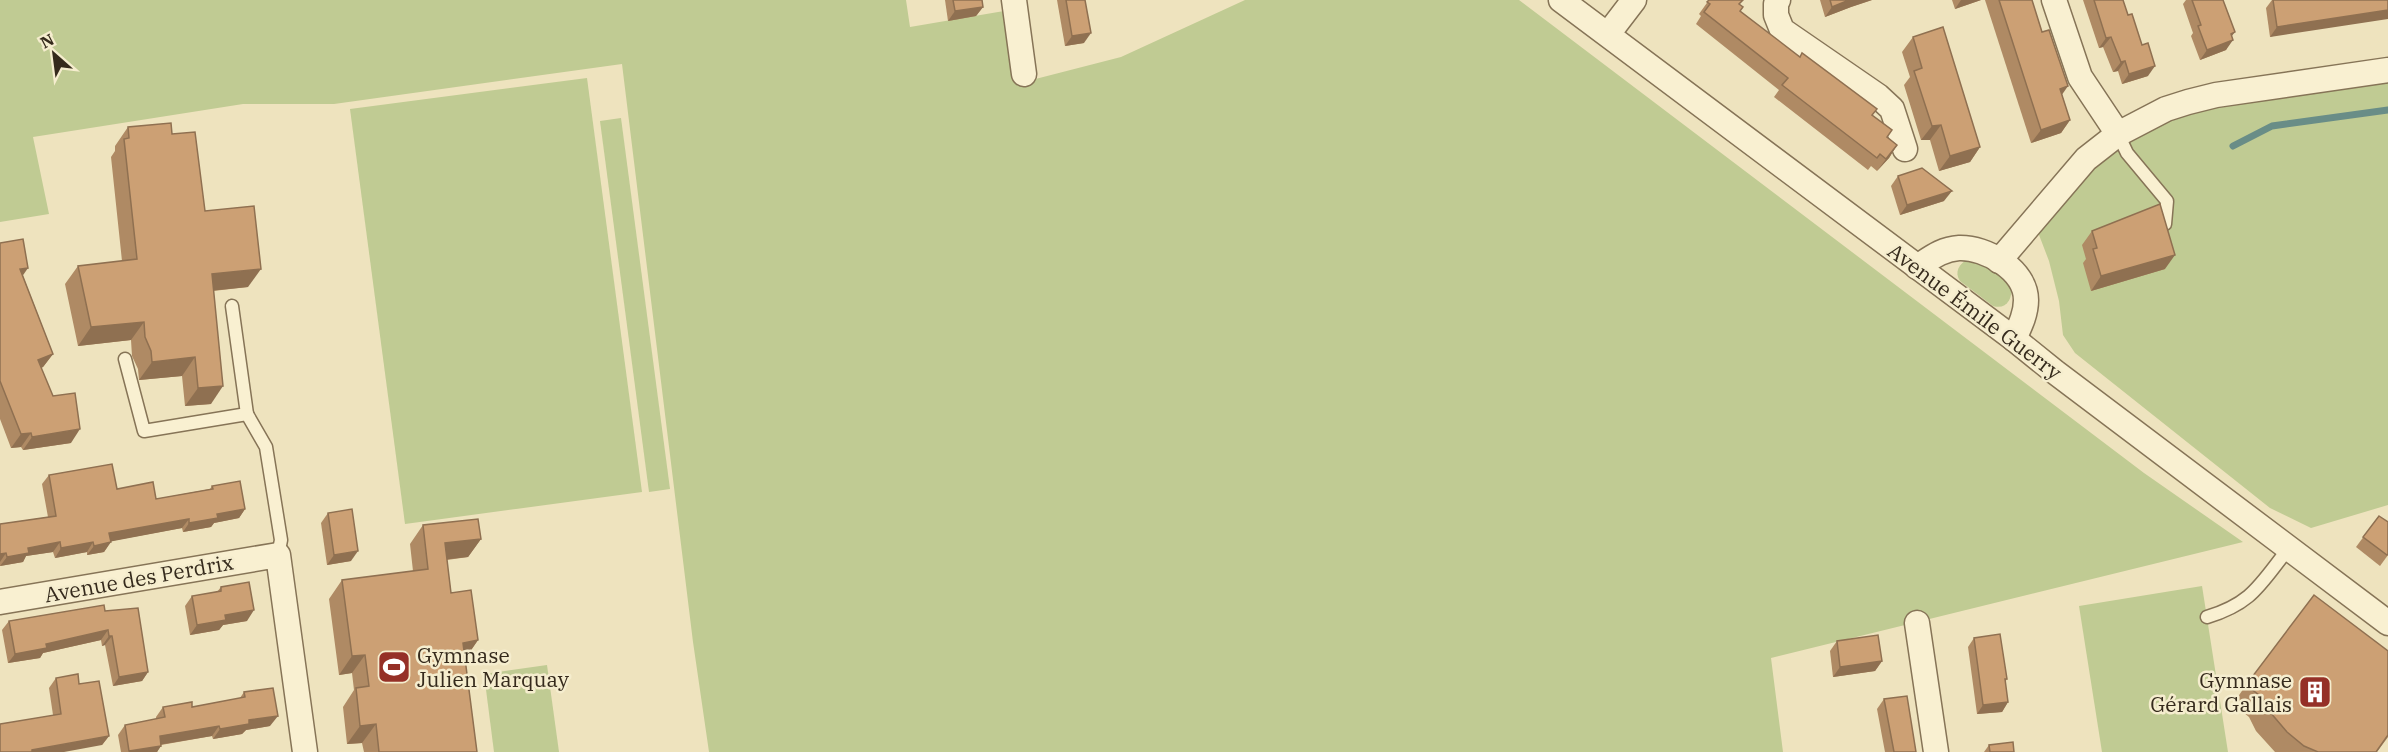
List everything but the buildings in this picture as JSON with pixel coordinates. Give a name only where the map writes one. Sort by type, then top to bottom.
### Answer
[{"type":"street","points":[[1014,0],[1024,74]]},
{"type":"street","name":"Avenue Émile Guerry","points":[[1561,0],[2014,339],[2388,623]]},
{"type":"street","points":[[1608,34],[1634,0]]},
{"type":"street","points":[[1778,0],[1776,15],[1782,30],[1878,96],[1892,109],[1905,149]]},
{"type":"street","points":[[2054,0],[2080,77],[2118,134]]},
{"type":"street","points":[[1999,261],[2086,159],[2118,134],[2166,109],[2216,95],[2388,70]]},
{"type":"street","points":[[1917,267],[1940,252],[1957,248],[1974,248],[1999,261],[2011,270],[2021,282],[2025,292],[2025,315],[2014,339]]},
{"type":"street","points":[[278,555],[305,752]]},
{"type":"street","name":"Avenue des Perdrix","points":[[0,602],[278,555]]},
{"type":"street","points":[[1917,623],[1936,752]]},
{"type":"lane","points":[[2118,134],[2127,153],[2166,201],[2165,224]]},
{"type":"lane","points":[[232,306],[247,414],[266,447],[281,540],[278,555]]},
{"type":"lane","points":[[125,359],[144,431],[247,414]]},
{"type":"lane","points":[[2207,617],[2227,611],[2242,603],[2254,592],[2289,548]]},
{"type":"green space","points":[[0,0],[906,0],[910,27],[1004,11],[1016,84],[1121,57],[1245,0],[1519,0],[2144,473],[2243,542],[1771,658],[1783,752],[709,752],[693,642],[622,64],[334,104],[243,104],[33,137],[49,214],[0,222]]},
{"type":"green space","points":[[587,78],[642,492],[405,524],[350,109]]},
{"type":"green space","points":[[2388,81],[2388,505],[2311,528],[2270,508],[2075,353],[2063,335],[2059,301],[2049,261],[2036,227],[2098,163],[2122,145],[2149,130],[2180,118],[2250,100]]},
{"type":"green space","points":[[621,118],[670,489],[649,492],[600,121]]},
{"type":"green space","points":[[1968,259],[1990,264],[2011,287],[2010,299],[2005,305],[1993,306],[1960,281],[1957,274],[1958,269]]},
{"type":"green space","points":[[2202,586],[2228,752],[2102,752],[2079,606]]},
{"type":"green space","points":[[547,665],[559,752],[494,752],[484,674]]},
{"type":"waterway","points":[[2233,146],[2272,126],[2388,110]]},
{"type":"place","name":"Gymnase Julien Marquay","points":[[394,667]]},
{"type":"place","name":"Gymnase Gérard Gallais","points":[[2315,692]]}]
